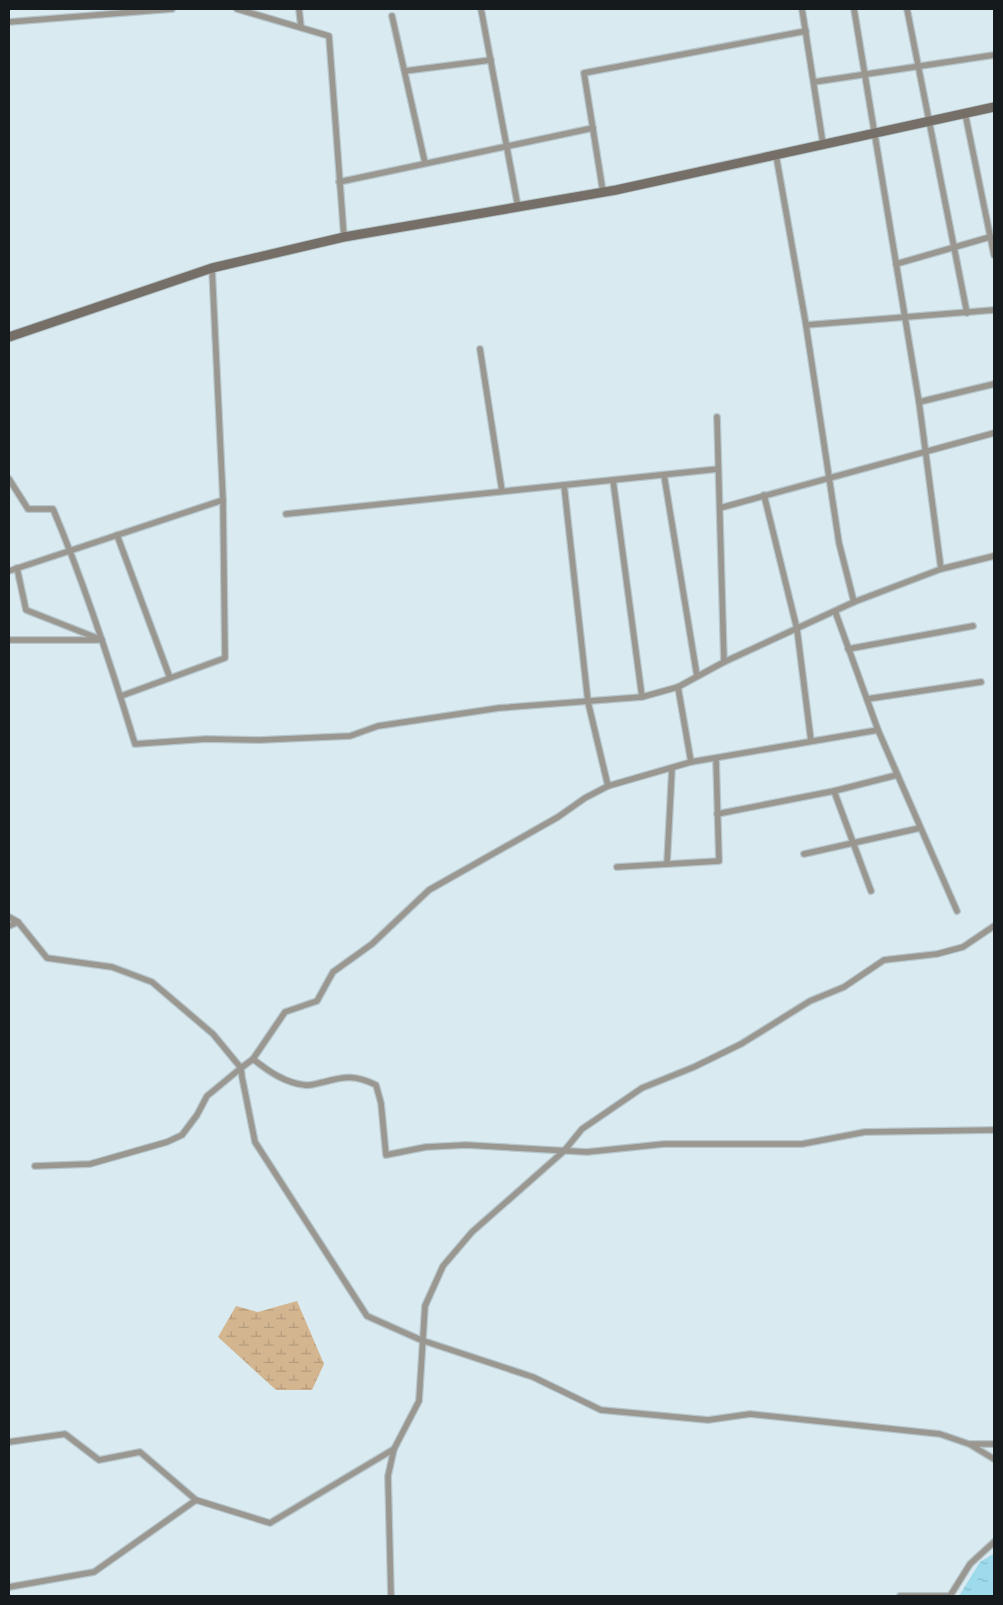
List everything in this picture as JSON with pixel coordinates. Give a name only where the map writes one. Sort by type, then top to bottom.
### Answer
[{"type":"main road","points":[[9,337],[212,268],[344,237],[603,192],[874,132],[994,108]]},
{"type":"street","points":[[9,22],[172,9]]},
{"type":"street","points":[[237,9],[329,36],[344,237]]},
{"type":"street","points":[[299,9],[301,27]]},
{"type":"street","points":[[481,9],[518,207]]},
{"type":"street","points":[[802,9],[823,144]]},
{"type":"street","points":[[854,9],[904,319],[920,402],[941,569]]},
{"type":"street","points":[[907,9],[967,313]]},
{"type":"street","points":[[392,16],[425,163]]},
{"type":"street","points":[[603,192],[584,73],[806,31]]},
{"type":"street","points":[[814,82],[994,55]]},
{"type":"street","points":[[404,70],[491,60]]},
{"type":"street","points":[[964,114],[994,251]]},
{"type":"street","points":[[339,182],[593,128]]},
{"type":"street","points":[[776,155],[806,325],[839,543],[854,602]]},
{"type":"street","points":[[896,264],[990,237]]},
{"type":"street","points":[[121,696],[225,658],[223,500],[212,268]]},
{"type":"street","points":[[806,325],[904,319],[994,310]]},
{"type":"street","points":[[480,349],[502,491]]},
{"type":"street","points":[[920,402],[994,384]]},
{"type":"street","points":[[717,417],[724,662]]},
{"type":"street","points":[[720,508],[994,433]]},
{"type":"street","points":[[286,514],[718,469]]},
{"type":"street","points":[[664,474],[698,676]]},
{"type":"street","points":[[9,479],[28,509],[53,509],[71,551],[136,744],[206,739],[260,740],[350,736],[378,726],[499,708],[642,697],[678,687],[724,662],[854,602],[941,569],[994,556]]},
{"type":"street","points":[[612,480],[642,697]]},
{"type":"street","points":[[564,485],[588,702],[608,786]]},
{"type":"street","points":[[764,496],[797,629],[811,741]]},
{"type":"street","points":[[9,571],[223,500]]},
{"type":"street","points":[[117,536],[170,678]]},
{"type":"street","points":[[16,568],[26,610],[102,640]]},
{"type":"street","points":[[835,611],[878,730],[957,911]]},
{"type":"street","points":[[848,649],[973,626]]},
{"type":"street","points":[[9,640],[102,640]]},
{"type":"street","points":[[867,699],[981,682]]},
{"type":"street","points":[[678,687],[691,762]]},
{"type":"street","points":[[35,1166],[90,1164],[167,1142],[182,1135],[197,1115],[207,1096],[253,1059],[286,1012],[317,1001],[333,972],[372,944],[429,890],[608,786],[691,762],[878,730]]},
{"type":"street","points":[[617,867],[719,861],[716,758]]},
{"type":"street","points":[[667,864],[672,768]]},
{"type":"street","points":[[717,814],[834,791],[897,775]]},
{"type":"street","points":[[834,791],[871,891]]},
{"type":"street","points":[[804,854],[920,828]]},
{"type":"street","points":[[9,917],[18,922],[47,958],[112,968],[152,982],[213,1034],[241,1068],[255,1142],[367,1316],[421,1340],[534,1377],[601,1410],[708,1420],[750,1414],[940,1434],[970,1444],[994,1459]]},
{"type":"street","points":[[9,926],[18,922]]},
{"type":"street","points":[[391,1596],[388,1476],[394,1449],[419,1401],[421,1340],[425,1306],[443,1266],[472,1232],[564,1151],[582,1129],[642,1088],[694,1067],[740,1044],[810,1001],[844,987],[884,960],[938,954],[963,947],[994,926]]},
{"type":"street","points":[[253,1059],[274,1075],[295,1084],[307,1086],[339,1078],[360,1077],[376,1085],[381,1103],[386,1155],[426,1147],[466,1145],[587,1152],[664,1144],[802,1144],[865,1132],[994,1130]]},
{"type":"street","points":[[9,1442],[65,1434],[99,1460],[140,1452],[196,1500],[270,1523],[394,1449]]},
{"type":"street","points":[[970,1444],[994,1444]]},
{"type":"street","points":[[9,1587],[94,1572],[196,1500]]},
{"type":"street","points":[[900,1596],[950,1596],[970,1564],[994,1542]]},
{"type":"green space","points":[[297,1301],[324,1364],[312,1390],[276,1390],[218,1337],[236,1306],[258,1312]]},
{"type":"water","points":[[993,1554],[994,1596],[959,1596],[980,1562]]}]
